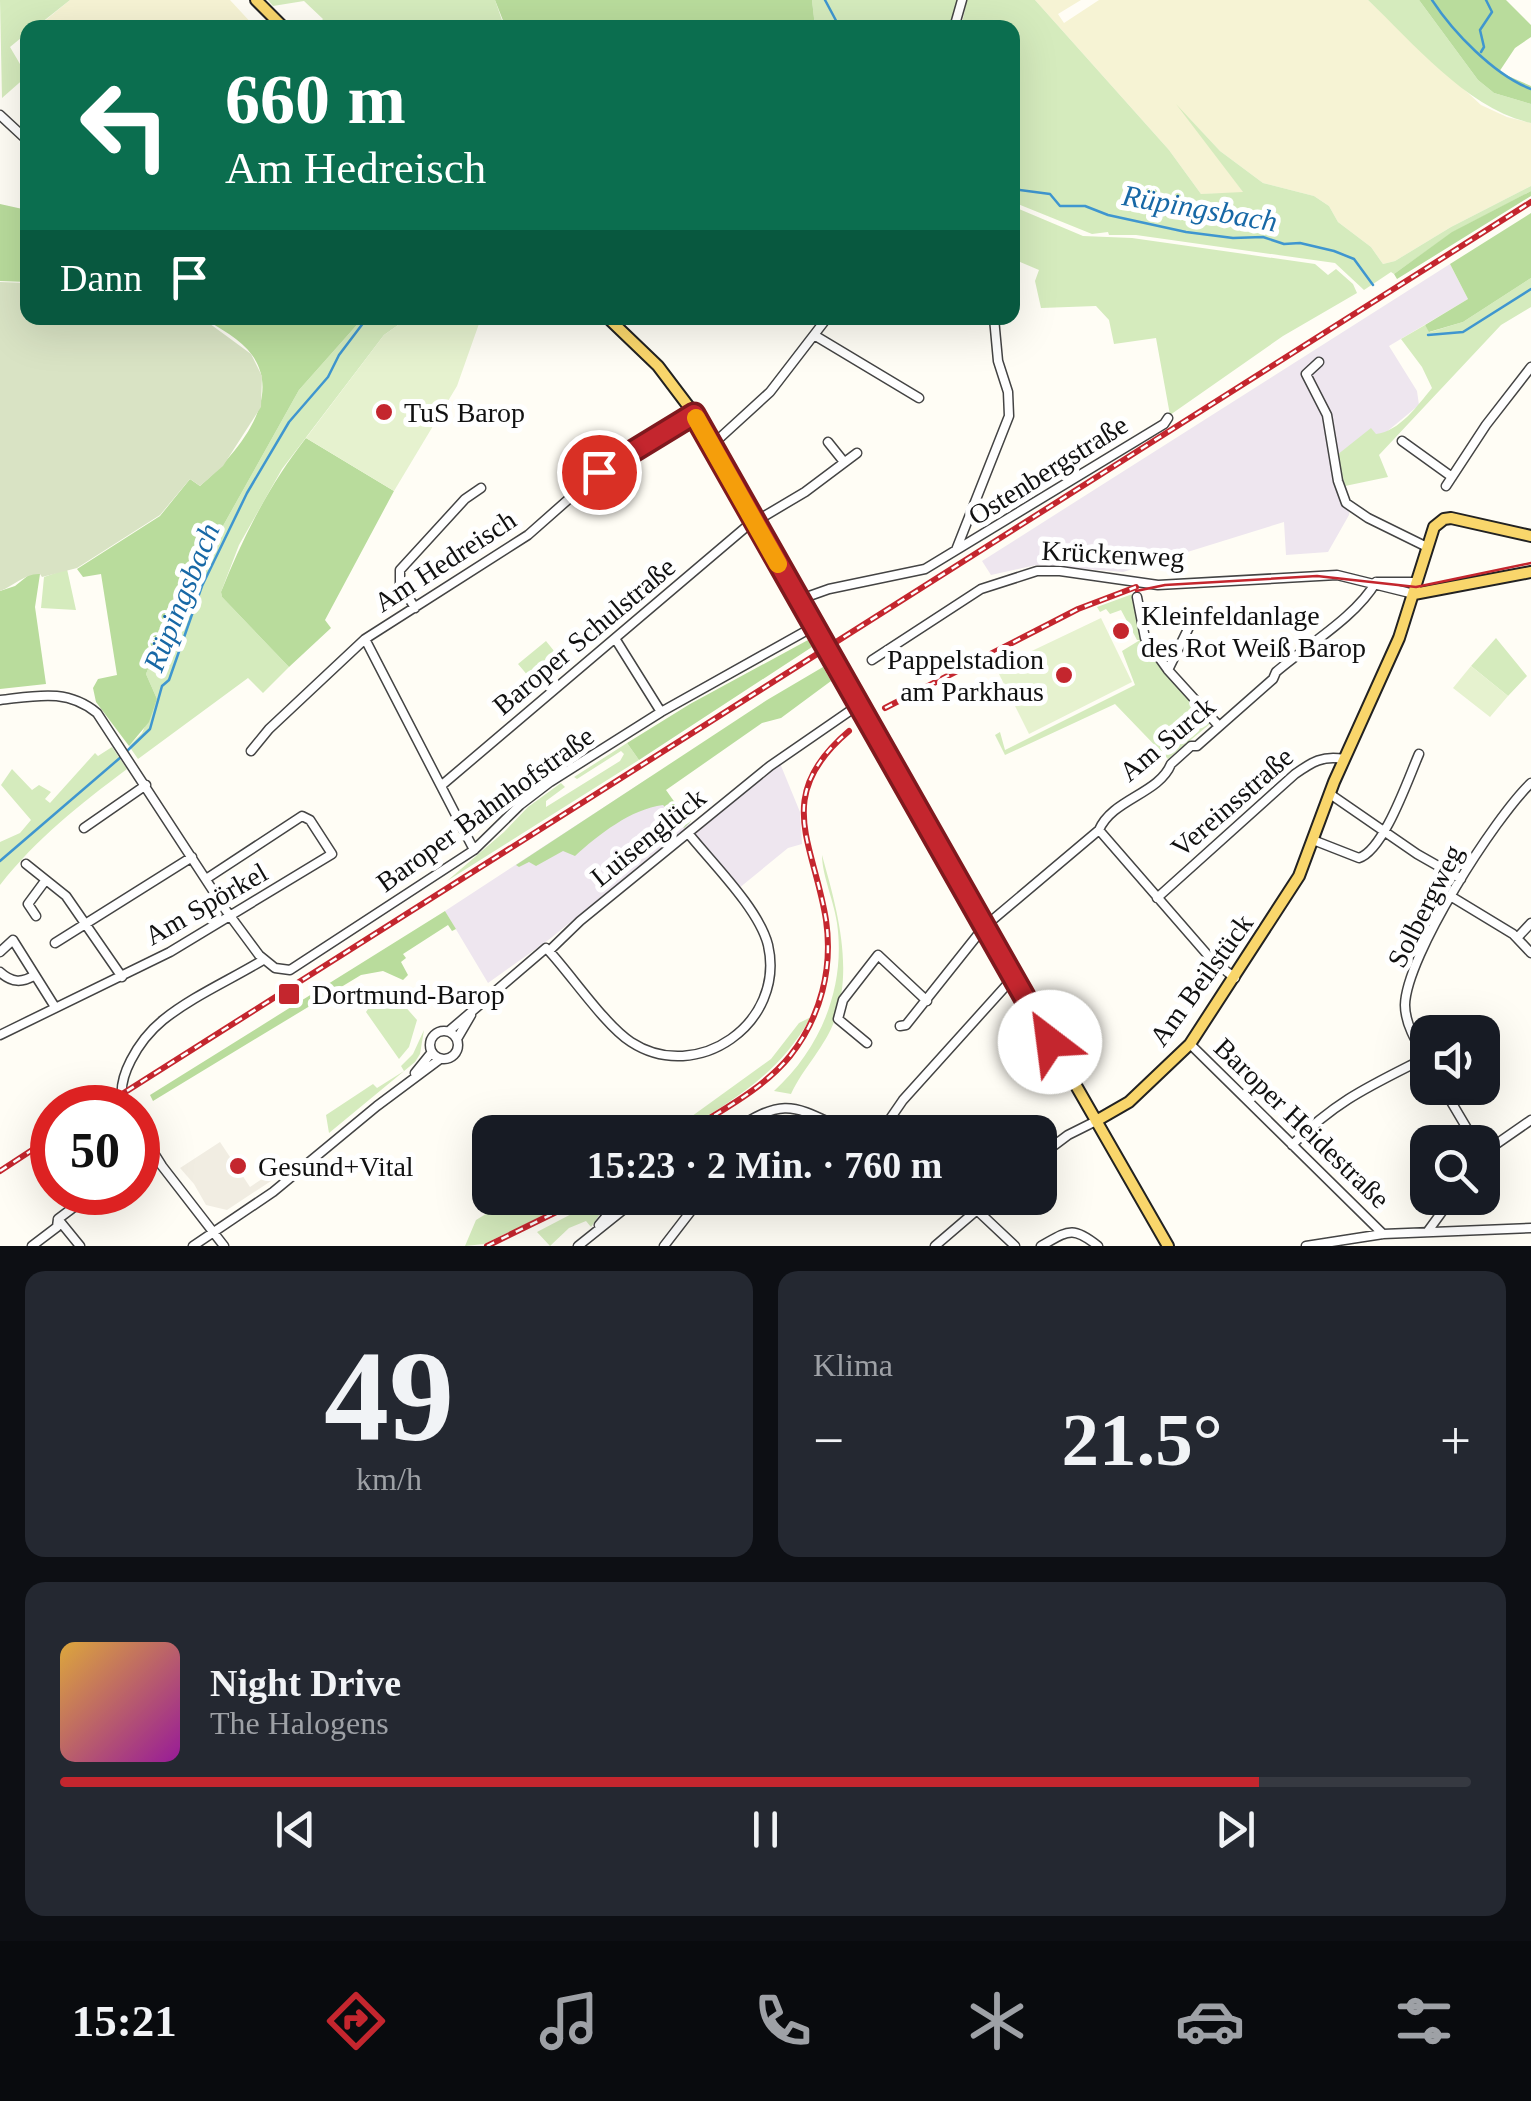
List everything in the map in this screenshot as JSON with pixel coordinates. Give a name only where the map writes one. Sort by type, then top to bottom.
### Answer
[{"type":"main road","points":[[256,0],[276,20]]},
{"type":"main road","points":[[615,325],[658,366],[694,414],[1168,1246]]},
{"type":"main road","points":[[1416,588],[1434,526],[1444,519],[1531,536]]},
{"type":"main road","name":"Krückenweg","points":[[1416,588],[1531,572]]},
{"type":"main road","name":"Am Beilstück","points":[[1096,1122],[1128,1102],[1190,1044],[1300,876],[1416,588]]},
{"type":"street","points":[[0,115],[20,134]]},
{"type":"street","points":[[712,446],[770,392],[822,325]]},
{"type":"street","name":"Ostenbergstraße","points":[[949,557],[958,547],[1010,416],[995,325]]},
{"type":"street","points":[[814,335],[920,398]]},
{"type":"street","points":[[1319,362],[1306,374],[1327,415],[1342,497],[1359,513],[1427,547]]},
{"type":"street","points":[[1402,441],[1449,482],[1486,425],[1531,368]]},
{"type":"street","name":"Am Hedreisch","points":[[251,751],[269,728],[366,639],[539,527],[605,468],[694,414]]},
{"type":"street","name":"Ostenbergstraße","points":[[798,600],[829,589],[925,570],[1168,418]]},
{"type":"street","points":[[828,442],[844,462]]},
{"type":"street","name":"Baroper Schulstraße","points":[[442,784],[754,521],[805,492],[856,452]]},
{"type":"street","points":[[414,608],[400,584],[400,570],[481,488]]},
{"type":"street","name":"Krückenweg","points":[[872,660],[980,589],[1037,571],[1158,585],[1329,574],[1379,582],[1382,588],[1416,588]]},
{"type":"street","name":"Am Surck","points":[[900,1026],[906,1025],[927,1001],[984,927],[1099,830],[1102,822],[1163,776],[1171,764],[1337,624],[1379,582]]},
{"type":"street","points":[[1137,597],[1145,638],[1218,725]]},
{"type":"street","name":"Baroper Bahnhofstraße","points":[[263,960],[279,970],[296,968],[474,850],[537,791],[661,712],[813,627]]},
{"type":"street","points":[[1168,670],[1190,627]]},
{"type":"street","name":"Am Hedreisch","points":[[366,639],[474,850]]},
{"type":"street","points":[[616,640],[661,712]]},
{"type":"street","points":[[0,700],[47,694],[72,698],[97,713],[263,960],[160,1022],[122,1075],[122,1085]]},
{"type":"street","name":"Luisenglück","points":[[408,1081],[432,1052],[433,1036],[440,1031],[449,1032],[546,948],[549,951],[587,914],[788,753],[858,706]]},
{"type":"street","points":[[1314,840],[1363,858],[1383,832],[1419,754]]},
{"type":"street","name":"Vereinsstraße","points":[[1157,898],[1295,774],[1315,760],[1331,756],[1344,759]]},
{"type":"street","name":"Solbergweg","points":[[1410,1026],[1407,992],[1429,938],[1484,841],[1531,783]]},
{"type":"street","points":[[84,828],[146,785]]},
{"type":"street","points":[[1330,794],[1383,832],[1461,879]]},
{"type":"street","name":"Am Spörkel","points":[[0,1035],[122,977],[232,917],[332,854],[310,820],[302,816],[206,879]]},
{"type":"street","points":[[1099,830],[1212,960],[1235,978]]},
{"type":"street","points":[[549,951],[614,1028],[646,1050],[694,1055],[735,1038],[754,1018],[766,993],[768,944],[754,918],[688,833]]},
{"type":"street","points":[[55,943],[192,857]]},
{"type":"street","points":[[26,864],[66,896],[122,977]]},
{"type":"street","points":[[36,916],[28,904],[45,881]]},
{"type":"street","points":[[1452,897],[1518,937],[1531,953]]},
{"type":"street","points":[[1518,937],[1531,923]]},
{"type":"street","points":[[0,952],[12,940],[55,1008]]},
{"type":"street","points":[[867,1043],[838,1020],[843,1000],[878,956],[927,1001]]},
{"type":"street","points":[[0,972],[19,982],[35,975]]},
{"type":"street","points":[[894,1115],[1014,978]]},
{"type":"street","name":"Luisenglück","points":[[194,1246],[273,1192],[408,1081],[440,1059],[454,1056],[457,1040],[475,1007]]},
{"type":"street","points":[[449,1032],[457,1040]]},
{"type":"street","name":"Baroper Heidestraße","points":[[1190,1044],[1384,1234]]},
{"type":"street","points":[[432,1052],[440,1059]]},
{"type":"street","points":[[1292,1144],[1338,1103],[1410,1068]]},
{"type":"street","points":[[758,1115],[788,1107],[813,1115]]},
{"type":"street","points":[[1500,1142],[1531,1120]]},
{"type":"street","points":[[1057,1143],[1096,1122]]},
{"type":"street","points":[[160,1162],[224,1246]]},
{"type":"street","points":[[32,1246],[57,1226],[63,1215]]},
{"type":"street","points":[[581,1243],[607,1215]]},
{"type":"street","points":[[664,1246],[688,1215]]},
{"type":"street","points":[[936,1246],[971,1215]]},
{"type":"street","points":[[982,1215],[1015,1246]]},
{"type":"street","points":[[1428,1231],[1440,1215]]},
{"type":"street","points":[[58,1219],[80,1246]]},
{"type":"street","points":[[1306,1246],[1384,1234],[1531,1228]]},
{"type":"street","points":[[1041,1246],[1075,1231],[1098,1246]]},
{"type":"shaded area","points":[[70,0],[230,0],[249,20],[46,20]]},
{"type":"shaded area","points":[[1035,0],[1081,0],[1058,14],[1064,23],[1099,0],[1368,0],[1481,105],[1531,123],[1531,186],[1383,264],[1371,247],[1338,222],[1329,206],[1314,196],[1263,183],[1220,151],[1186,115],[1244,193],[1201,194],[1169,150]]},
{"type":"shaded area","points":[[1450,264],[1468,299],[1389,346],[1417,391],[1419,405],[1384,434],[1337,455],[1351,504],[1328,552],[1286,555],[1284,522],[1123,572],[1036,565],[991,575],[982,561]]},
{"type":"shaded area","points":[[777,756],[800,812],[802,844],[788,848],[733,893],[683,830],[551,938],[488,983],[445,911],[650,777],[690,824]]},
{"type":"shaded area","points":[[220,1142],[250,1187],[268,1175],[265,1165],[274,1179],[227,1210],[206,1205],[180,1168]]},
{"type":"green space","points":[[0,0],[70,0],[45,20],[20,20],[20,39],[10,47],[20,64],[20,82],[2,98]]},
{"type":"green space","points":[[268,0],[495,0],[502,20],[322,20],[304,1],[273,6]]},
{"type":"green space","points":[[495,0],[812,0],[814,20],[503,20]]},
{"type":"green space","points":[[812,0],[961,0],[955,20],[814,20]]},
{"type":"green space","points":[[967,0],[1035,0],[1169,150],[1201,194],[1243,192],[1176,104],[1220,151],[1263,183],[1314,196],[1329,206],[1338,222],[1371,247],[1383,264],[1531,186],[1531,191],[1453,232],[1364,290],[1335,263],[1136,235],[1092,234],[1020,205],[1020,20],[963,20]]},
{"type":"green space","points":[[1368,0],[1419,0],[1478,80],[1494,93],[1531,104],[1531,123],[1508,116],[1464,90]]},
{"type":"green space","points":[[1419,0],[1506,0],[1531,25],[1531,37],[1515,48],[1499,72],[1531,86],[1531,104],[1494,93],[1478,80]]},
{"type":"green space","points":[[1531,191],[1531,196],[1397,279],[1394,274],[1452,232]]},
{"type":"green space","points":[[0,204],[20,208],[20,282],[0,281]]},
{"type":"green space","points":[[1020,209],[1083,236],[1132,238],[1315,264],[1328,275],[1336,269],[1357,293],[1283,336],[1170,415],[1156,338],[1114,344],[1109,320],[1096,306],[1041,308],[1035,281],[1039,270],[1020,262]]},
{"type":"green space","points":[[1531,213],[1531,278],[1463,322],[1429,332],[1425,325],[1468,299],[1450,264]]},
{"type":"green space","points":[[1531,278],[1531,307],[1501,325],[1379,455],[1388,477],[1345,486],[1337,455],[1371,428],[1376,434],[1400,423],[1432,388],[1401,339],[1425,325],[1430,332],[1463,322]]},
{"type":"green space","points":[[0,282],[20,283],[20,325],[212,325],[251,354],[262,376],[261,407],[223,466],[200,486],[190,479],[160,515],[77,568],[42,577],[29,576],[0,591]]},
{"type":"green space","points":[[214,325],[357,325],[299,390],[214,542],[192,568],[146,674],[157,699],[149,722],[129,746],[96,702],[93,688],[98,679],[117,675],[101,574],[83,577],[77,569],[160,516],[190,479],[200,486],[227,460],[251,427],[259,409],[261,372],[252,355]]},
{"type":"green space","points":[[357,325],[398,325],[384,335],[282,469],[239,545],[221,592],[289,667],[263,693],[248,678],[138,759],[129,746],[142,733],[157,699],[146,674],[166,622],[192,568],[214,542],[299,390]]},
{"type":"green space","name":"TuS Barop","points":[[398,325],[479,325],[457,386],[394,491],[306,438],[384,335]]},
{"type":"green space","points":[[306,438],[394,491],[325,620],[331,628],[289,667],[221,592],[258,512]]},
{"type":"green space","points":[[67,569],[76,610],[41,608],[44,577]]},
{"type":"green space","points":[[30,574],[40,574],[35,607],[46,684],[0,689],[0,591],[15,586]]},
{"type":"green space","points":[[1138,592],[1145,638],[1211,723],[1168,759],[1115,704],[1005,755],[995,735],[1000,732],[1005,750],[1135,685],[1122,651],[1140,640],[1121,610],[1110,614],[1097,607]]},
{"type":"green space","name":"Pappelstadion am Parkhaus","points":[[1101,618],[1132,682],[1029,734],[996,668]]},
{"type":"green space","points":[[1496,638],[1527,676],[1508,696],[1471,666]]},
{"type":"green space","points":[[808,640],[812,647],[639,760],[627,743],[690,704]]},
{"type":"green space","points":[[546,641],[567,667],[540,690],[518,664]]},
{"type":"green space","points":[[1471,666],[1508,696],[1490,717],[1453,688]]},
{"type":"green space","points":[[823,667],[831,681],[781,718],[762,723],[666,790],[678,807],[686,810],[691,821],[684,828],[663,805],[651,807],[616,824],[575,856],[563,851],[536,866],[529,862],[516,865],[767,700]]},
{"type":"green space","points":[[627,743],[639,760],[447,881],[528,807],[561,783],[565,787],[546,801],[546,807],[620,761],[624,754],[621,751],[577,779],[574,777]]},
{"type":"green space","points":[[112,747],[127,769],[59,823],[0,885],[0,842],[20,833],[31,820],[1,785],[12,769],[32,790],[39,785],[51,792],[45,799],[50,803],[95,753],[98,756]]},
{"type":"green space","points":[[822,855],[841,936],[843,978],[831,1029],[791,1094],[774,1091],[817,1036],[838,970],[837,923]]},
{"type":"green space","points":[[445,911],[456,929],[452,931],[448,925],[403,954],[406,958],[401,962],[408,975],[403,980],[383,971],[361,975],[160,1097],[160,1089]]},
{"type":"green space","points":[[382,1001],[402,1003],[417,1020],[409,1047],[399,1059],[366,1012]]},
{"type":"green space","points":[[811,1017],[785,1054],[755,1083],[709,1115],[694,1115],[771,1059],[799,1023]]},
{"type":"green space","points":[[424,1030],[415,1062],[329,1133],[326,1115],[373,1084],[377,1088],[404,1071],[401,1066],[413,1054]]},
{"type":"green space","points":[[484,1215],[545,1215],[484,1244],[465,1246],[476,1220]]},
{"type":"green space","points":[[570,1215],[599,1215],[591,1227],[586,1221],[569,1228],[550,1246],[537,1232]]},
{"type":"waterway","points":[[825,0],[836,20]]},
{"type":"waterway","points":[[1432,0],[1476,51],[1503,74],[1531,89]]},
{"type":"waterway","points":[[1481,52],[1484,47],[1480,30],[1492,12],[1486,0]]},
{"type":"waterway","name":"Rüpingsbach","points":[[1020,190],[1050,194],[1060,206],[1085,206],[1186,232],[1263,237],[1334,251],[1354,259],[1373,285]]},
{"type":"waterway","name":"Rüpingsbach","points":[[1428,335],[1463,332],[1531,289]]},
{"type":"waterway","name":"Rüpingsbach","points":[[127,751],[150,729],[162,686],[169,680],[202,586],[247,493],[289,422],[328,377],[362,325]]},
{"type":"waterway","name":"Rüpingsbach","points":[[0,861],[121,757]]},
{"type":"tram line","points":[[1136,591],[1165,585],[1317,576],[1416,587],[1531,563]]},
{"type":"railway","points":[[136,1085],[1531,202]]},
{"type":"railway","points":[[885,708],[1078,609],[1136,587]]},
{"type":"railway","points":[[714,1115],[779,1068],[801,1041],[817,1008],[826,974],[828,938],[804,821],[805,799],[811,777],[825,755],[849,731]]},
{"type":"railway","points":[[0,1171],[30,1151]]},
{"type":"railway","points":[[487,1246],[550,1215]]},
{"type":"slow traffic","points":[[696,418],[778,564]]},
{"type":"place","name":"TuS Barop","points":[[384,412]]},
{"type":"place","name":"Kleinfeldanlage des Rot Weiß Barop","points":[[1121,631]]},
{"type":"place","name":"Pappelstadion am Parkhaus","points":[[1064,675]]},
{"type":"place","name":"Dortmund-Barop","points":[[289,994]]},
{"type":"place","name":"Gesund+Vital","points":[[238,1166]]},
{"type":"route","points":[[599,472],[694,414],[1050,1042]]}]
